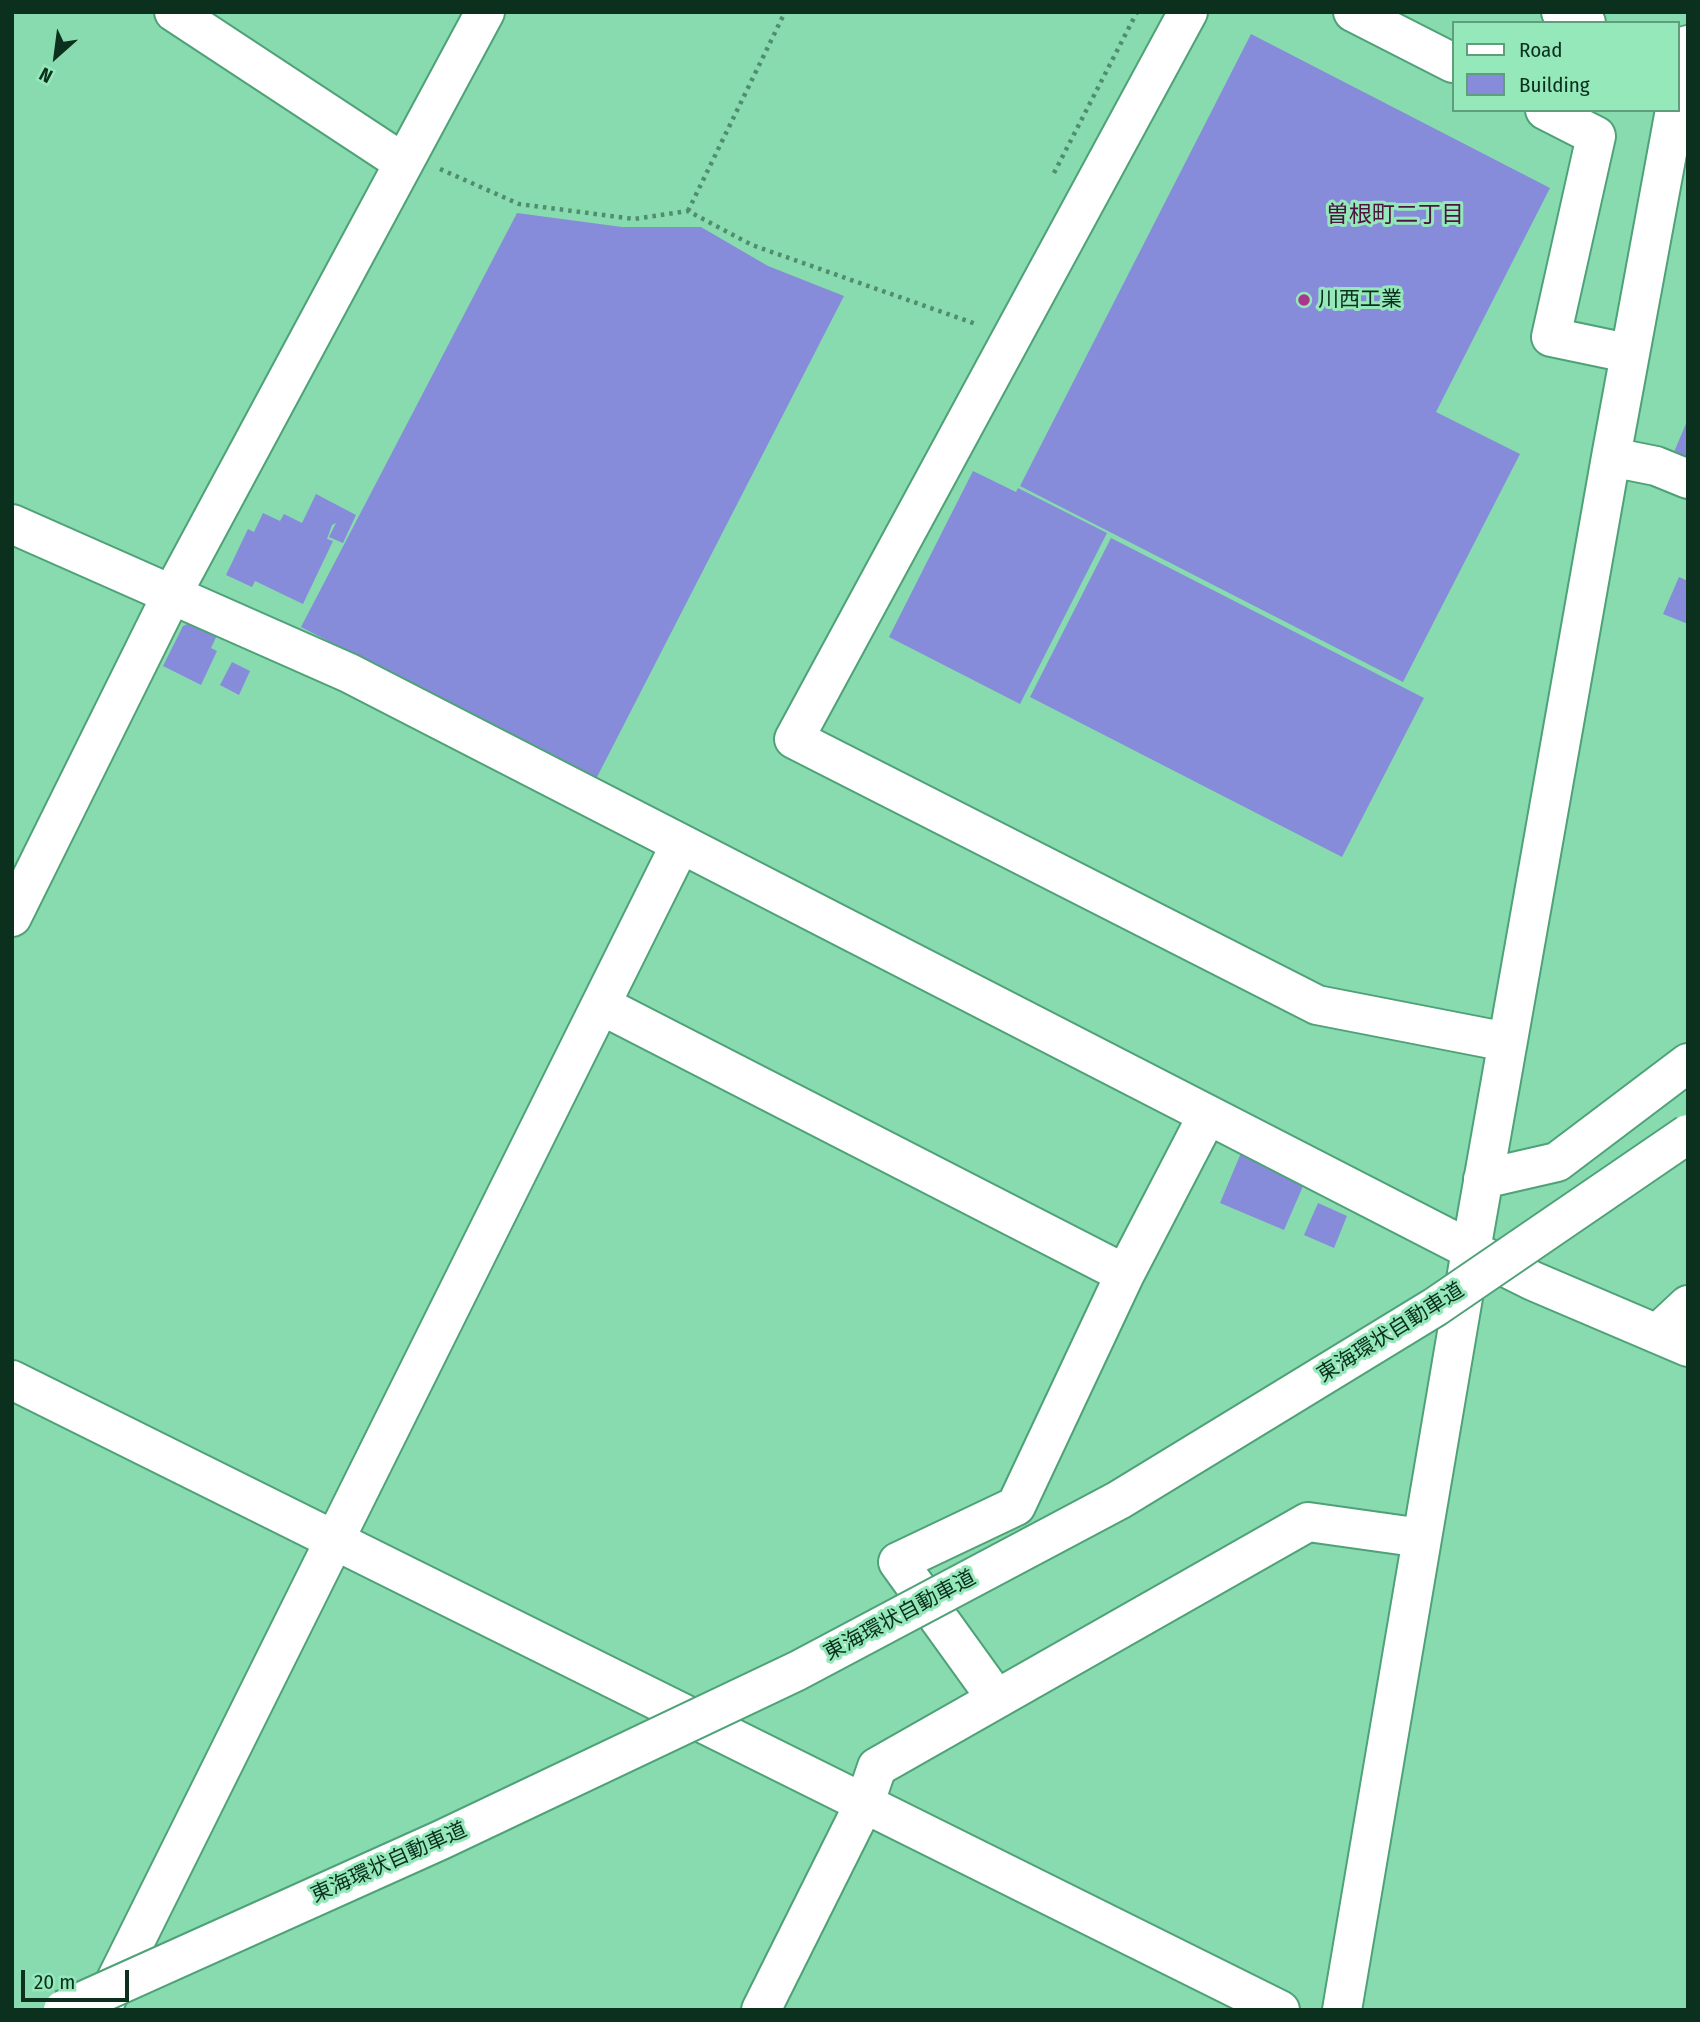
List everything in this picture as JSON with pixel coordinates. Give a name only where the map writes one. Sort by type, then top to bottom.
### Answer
[{"type":"main road","points":[[174,12],[405,158]]},
{"type":"main road","points":[[12,917],[173,594],[485,12]]},
{"type":"main road","points":[[1188,12],[794,739],[1317,1005],[1507,1042]]},
{"type":"main road","points":[[1353,12],[1452,62]]},
{"type":"main road","points":[[1561,12],[1581,21]]},
{"type":"main road","points":[[1679,86],[1684,48]]},
{"type":"main road","points":[[1549,112],[1596,136],[1551,337],[1618,351]]},
{"type":"main road","points":[[1342,2010],[1507,1042],[1675,112]]},
{"type":"main road","points":[[1611,457],[1656,466],[1688,479]]},
{"type":"main road","points":[[12,524],[348,673],[1533,1281],[1672,1340],[1688,1305]]},
{"type":"main road","points":[[101,2010],[680,845]]},
{"type":"main road","points":[[601,1005],[1125,1274]]},
{"type":"main road","points":[[1483,1179],[1557,1162],[1688,1063]]},
{"type":"main road","points":[[996,1698],[898,1562],[1016,1506],[1125,1274],[1207,1116]]},
{"type":"main road","name":"東海環状自動車道","points":[[63,2010],[441,1840],[785,1677],[1119,1500],[1435,1307],[1688,1134]]},
{"type":"main road","points":[[12,1380],[1280,2010]]},
{"type":"main road","points":[[761,2010],[865,1802],[877,1767],[1308,1522],[1422,1538]]},
{"type":"path","points":[[688,211],[785,12]]},
{"type":"path","points":[[1050,181],[1137,12]]},
{"type":"path","points":[[405,158],[519,204],[634,219],[688,211],[752,245],[975,326],[982,314]]},
{"type":"building","name":"川西工業","points":[[1251,34],[1550,188],[1436,412],[1520,454],[1403,682],[1020,486]]},
{"type":"building","points":[[517,213],[622,227],[701,227],[768,266],[844,296],[596,779],[301,627]]},
{"type":"building","points":[[1688,419],[1688,458],[1674,452]]},
{"type":"building","points":[[973,471],[1016,492],[1018,488],[1107,533],[1020,704],[889,637]]},
{"type":"building","points":[[316,494],[356,515],[343,543],[329,537],[336,523],[332,525],[327,539],[333,541],[303,604],[255,581],[252,587],[226,575],[248,529],[254,532],[263,513],[280,521],[284,514],[302,523]]},
{"type":"building","points":[[1111,538],[1424,698],[1342,857],[1030,697]]},
{"type":"building","points":[[1679,577],[1688,581],[1688,624],[1663,614]]},
{"type":"building","points":[[196,620],[219,631],[211,648],[217,651],[201,685],[163,666],[183,626]]},
{"type":"building","points":[[232,662],[250,671],[239,695],[220,685]]},
{"type":"building","points":[[1241,1153],[1283,1171],[1282,1175],[1304,1184],[1284,1230],[1220,1203]]},
{"type":"building","points":[[1318,1203],[1347,1216],[1334,1248],[1304,1235]]},
{"type":"place","name":"川西工業","points":[[1304,300]]},
{"type":"district","name":"曽根町二丁目","points":[[1395,216]]}]
